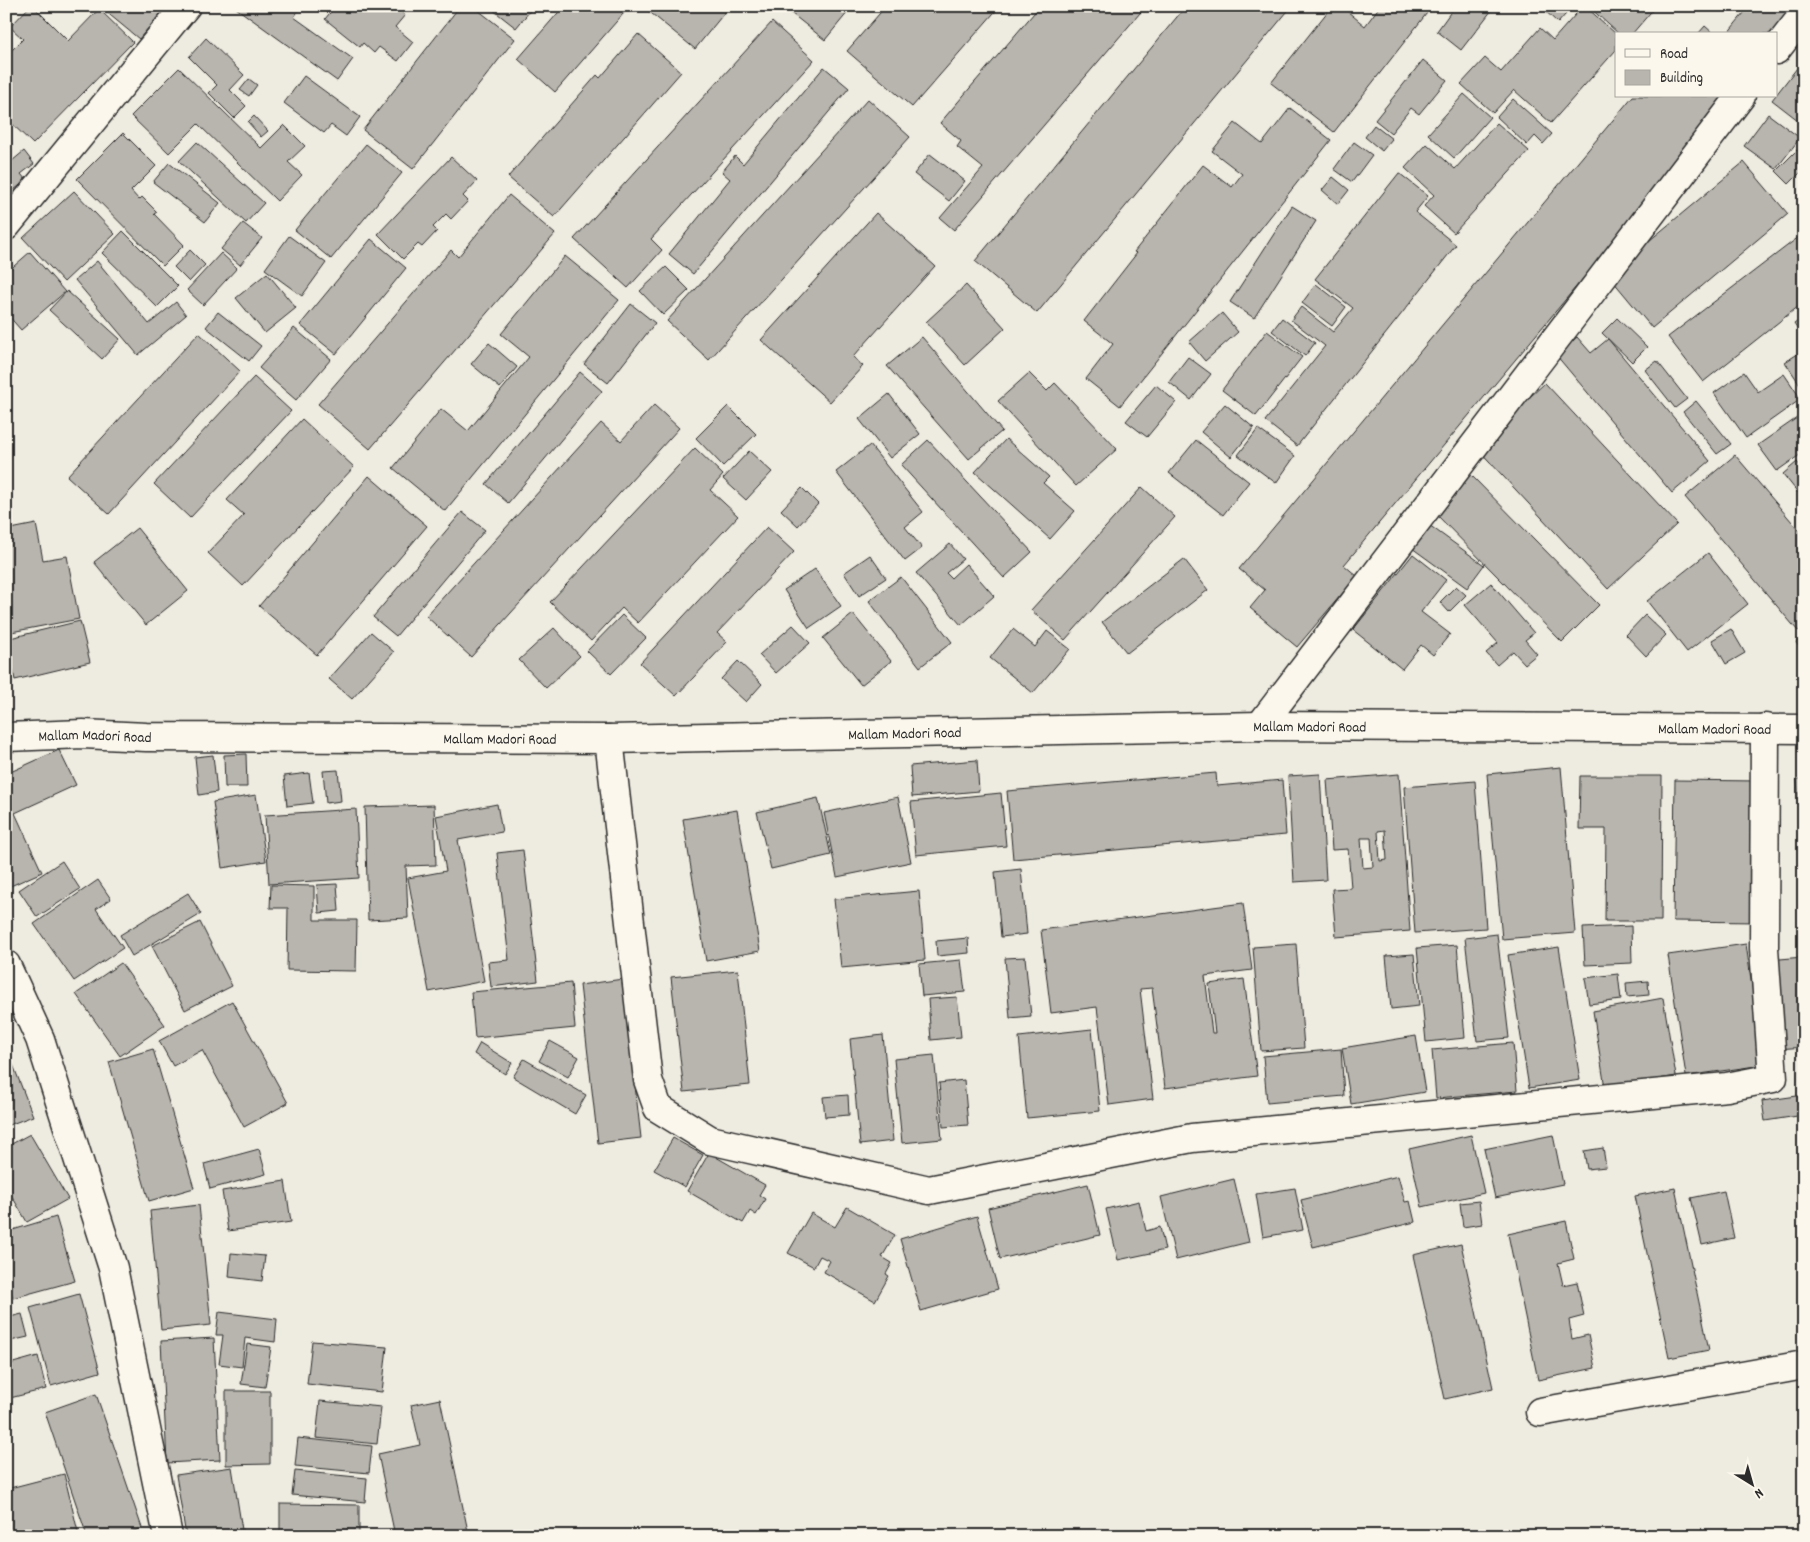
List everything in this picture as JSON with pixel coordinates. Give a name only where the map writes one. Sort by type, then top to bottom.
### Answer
[{"type":"street","points":[[6,226],[186,6]]},
{"type":"street","points":[[1778,47],[1804,14]]},
{"type":"street","points":[[1260,726],[1739,98]]},
{"type":"street","name":"Mallam Madori Road","points":[[6,737],[83,734],[146,737],[610,739],[1260,726],[1804,729]]},
{"type":"street","points":[[610,739],[648,1080],[658,1108],[710,1140],[929,1190],[1192,1138],[1727,1087],[1773,1078],[1764,948],[1765,728]]},
{"type":"street","points":[[6,965],[40,1039],[113,1268],[168,1536]]},
{"type":"street","points":[[1540,1412],[1804,1366]]},
{"type":"building","points":[[30,6],[33,6],[68,41],[99,9],[133,42],[33,144],[6,118],[6,56],[23,39],[10,27]]},
{"type":"building","points":[[99,6],[167,6],[139,39]]},
{"type":"building","points":[[237,6],[302,6],[294,17],[353,59],[337,81],[236,8]]},
{"type":"building","points":[[329,6],[394,6],[405,15],[395,27],[413,42],[398,61],[379,47],[374,53],[363,43],[360,47],[325,19],[333,9]]},
{"type":"building","points":[[460,6],[473,6],[515,39],[413,169],[363,130]]},
{"type":"building","points":[[488,6],[534,6],[516,28]]},
{"type":"building","points":[[564,6],[630,6],[555,92],[518,59]]},
{"type":"building","points":[[648,6],[730,6],[695,49],[646,9]]},
{"type":"building","points":[[782,6],[853,6],[825,40]]},
{"type":"building","points":[[886,6],[1000,6],[912,107],[847,51]]},
{"type":"building","points":[[1040,6],[1146,6],[954,230],[940,218],[983,168],[957,147],[961,141],[940,123]]},
{"type":"building","points":[[1186,6],[1292,6],[1037,313],[975,261]]},
{"type":"building","points":[[1332,6],[1341,6],[1365,26],[1380,6],[1418,6],[1427,13],[1334,132],[1271,83]]},
{"type":"building","points":[[1455,6],[1495,6],[1461,50],[1437,31]]},
{"type":"building","points":[[1540,6],[1573,6],[1558,23]]},
{"type":"building","points":[[1583,6],[1615,33],[1615,51],[1551,123],[1514,90],[1493,113],[1461,84],[1485,58],[1501,72],[1540,28],[1553,40]]},
{"type":"building","points":[[1588,6],[1656,6],[1634,32],[1617,32]]},
{"type":"building","points":[[1746,6],[1804,6],[1778,32],[1729,32],[1748,8]]},
{"type":"building","points":[[772,22],[814,60],[651,239],[662,250],[628,288],[574,239]]},
{"type":"building","points":[[1705,26],[1712,32],[1700,32]]},
{"type":"building","points":[[638,34],[681,72],[554,217],[508,177],[597,75],[600,78]]},
{"type":"building","points":[[206,38],[244,75],[230,90],[246,106],[234,118],[209,93],[217,85],[189,57]]},
{"type":"building","points":[[1423,60],[1447,80],[1419,114],[1411,108],[1391,133],[1375,120]]},
{"type":"building","points":[[824,67],[849,88],[693,274],[669,254],[730,179],[722,172],[735,156],[743,164]]},
{"type":"building","points":[[179,68],[261,148],[284,125],[305,146],[288,162],[302,175],[277,201],[198,124],[169,153],[131,116]]},
{"type":"building","points":[[1797,68],[1804,73],[1803,124],[1772,100],[1778,98],[1778,92]]},
{"type":"building","points":[[304,76],[360,117],[346,136],[331,125],[324,133],[284,103]]},
{"type":"building","points":[[249,79],[257,85],[249,96],[240,90]]},
{"type":"building","points":[[1464,94],[1490,117],[1454,158],[1428,134]]},
{"type":"building","points":[[1631,98],[1730,98],[1732,100],[1344,565],[1357,576],[1297,647],[1250,608],[1265,590],[1239,569]]},
{"type":"building","points":[[868,99],[910,137],[709,360],[667,321]]},
{"type":"building","points":[[1513,99],[1552,134],[1543,144],[1535,136],[1527,145],[1497,117]]},
{"type":"building","points":[[1290,108],[1331,140],[1120,406],[1086,379],[1113,344],[1084,321],[1137,253],[1134,252],[1203,165],[1232,187],[1242,174],[1212,151],[1235,123],[1262,144]]},
{"type":"building","points":[[1768,114],[1800,138],[1776,169],[1744,146]]},
{"type":"building","points":[[254,116],[268,131],[261,137],[248,122]]},
{"type":"building","points":[[1497,123],[1529,151],[1454,233],[1424,206],[1434,195],[1405,168],[1427,144],[1455,169]]},
{"type":"building","points":[[1374,125],[1392,139],[1382,151],[1365,137]]},
{"type":"building","points":[[123,133],[156,166],[131,191],[139,200],[142,197],[157,212],[154,214],[184,245],[163,266],[77,179]]},
{"type":"building","points":[[197,142],[264,203],[246,223],[179,161]]},
{"type":"building","points":[[1354,142],[1372,155],[1352,182],[1334,169]]},
{"type":"building","points":[[366,144],[402,173],[331,259],[295,230]]},
{"type":"building","points":[[1797,150],[1804,157],[1804,169],[1789,184],[1776,171]]},
{"type":"building","points":[[24,151],[34,164],[21,174],[26,180],[6,197],[6,166]]},
{"type":"building","points":[[930,154],[965,181],[949,201],[914,174]]},
{"type":"building","points":[[451,157],[477,181],[463,196],[468,201],[451,219],[446,214],[433,227],[437,231],[422,247],[418,244],[403,259],[378,234]]},
{"type":"building","points":[[1744,162],[1788,214],[1652,328],[1608,275]]},
{"type":"building","points":[[169,163],[220,203],[205,222],[153,182]]},
{"type":"building","points":[[1399,173],[1428,196],[1415,212],[1456,245],[1297,446],[1265,421],[1325,346],[1291,320],[1301,307],[1333,332],[1353,308],[1315,279]]},
{"type":"building","points":[[1333,177],[1349,190],[1338,204],[1322,190]]},
{"type":"building","points":[[74,191],[115,234],[64,282],[23,238]]},
{"type":"building","points":[[509,195],[555,234],[370,449],[318,404],[451,250],[458,257]]},
{"type":"building","points":[[1292,206],[1316,221],[1254,318],[1230,302]]},
{"type":"building","points":[[876,213],[935,266],[853,357],[863,366],[830,402],[761,340]]},
{"type":"building","points":[[243,223],[262,238],[240,265],[221,249]]},
{"type":"building","points":[[123,231],[178,286],[157,307],[102,253]]},
{"type":"building","points":[[1804,233],[1804,302],[1703,382],[1668,337]]},
{"type":"building","points":[[289,236],[326,263],[302,296],[265,269]]},
{"type":"building","points":[[371,239],[406,268],[336,354],[300,325]]},
{"type":"building","points":[[190,250],[205,265],[189,282],[174,267]]},
{"type":"building","points":[[30,252],[65,292],[21,330],[6,313],[6,273]]},
{"type":"building","points":[[221,253],[237,268],[203,305],[187,290]]},
{"type":"building","points":[[565,256],[619,300],[445,511],[393,468],[441,409],[468,431],[529,357],[501,334]]},
{"type":"building","points":[[97,261],[149,324],[176,302],[186,315],[138,355],[75,280]]},
{"type":"building","points":[[666,267],[689,290],[663,315],[640,291]]},
{"type":"building","points":[[267,273],[296,308],[265,333],[236,298]]},
{"type":"building","points":[[1316,284],[1346,307],[1332,326],[1302,303]]},
{"type":"building","points":[[966,285],[1005,328],[965,365],[926,322]]},
{"type":"building","points":[[67,291],[120,339],[102,359],[49,310]]},
{"type":"building","points":[[631,304],[655,323],[608,383],[584,364]]},
{"type":"building","points":[[218,312],[261,346],[249,361],[206,327]]},
{"type":"building","points":[[1222,313],[1238,332],[1205,361],[1189,342]]},
{"type":"building","points":[[1804,317],[1804,339],[1794,324]]},
{"type":"building","points":[[1282,318],[1315,343],[1305,356],[1272,331]]},
{"type":"building","points":[[1617,318],[1647,347],[1632,362],[1602,333]]},
{"type":"building","points":[[294,328],[331,359],[296,400],[259,368]]},
{"type":"building","points":[[1267,331],[1302,357],[1256,416],[1222,390]]},
{"type":"building","points":[[199,333],[240,371],[109,514],[67,476]]},
{"type":"building","points":[[922,337],[1002,431],[969,459],[887,366]]},
{"type":"building","points":[[1577,337],[1591,353],[1608,339],[1710,461],[1672,493],[1556,355]]},
{"type":"building","points":[[489,343],[517,367],[500,388],[471,364]]},
{"type":"building","points":[[1804,350],[1804,389],[1803,389],[1785,362]]},
{"type":"building","points":[[1188,357],[1211,374],[1191,400],[1169,382]]},
{"type":"building","points":[[1657,361],[1687,399],[1675,408],[1645,370]]},
{"type":"building","points":[[580,372],[602,391],[508,503],[486,484]]},
{"type":"building","points":[[1744,372],[1758,392],[1784,374],[1801,399],[1746,438],[1714,393]]},
{"type":"building","points":[[1029,373],[1047,391],[1055,383],[1117,449],[1076,486],[998,401]]},
{"type":"building","points":[[254,377],[291,411],[190,518],[154,484]]},
{"type":"building","points":[[1545,383],[1677,524],[1608,589],[1476,447]]},
{"type":"building","points":[[1156,385],[1176,402],[1147,437],[1126,421]]},
{"type":"building","points":[[889,394],[920,434],[890,458],[859,419]]},
{"type":"building","points":[[1696,401],[1731,444],[1717,454],[1683,412]]},
{"type":"building","points":[[1225,404],[1254,428],[1231,457],[1201,432]]},
{"type":"building","points":[[654,405],[679,428],[471,657],[426,616],[601,423],[621,441]]},
{"type":"building","points":[[728,406],[756,434],[723,466],[696,438]]},
{"type":"building","points":[[1804,413],[1804,452],[1777,471],[1758,445]]},
{"type":"building","points":[[302,419],[354,467],[243,586],[208,553],[244,515],[227,500]]},
{"type":"building","points":[[1258,429],[1295,456],[1276,483],[1238,455]]},
{"type":"building","points":[[1006,439],[1049,477],[1043,483],[1075,511],[1050,539],[975,472]]},
{"type":"building","points":[[928,440],[1032,552],[1004,578],[901,465]]},
{"type":"building","points":[[1196,440],[1249,482],[1223,515],[1169,473]]},
{"type":"building","points":[[870,445],[923,512],[905,527],[922,548],[905,561],[836,472]]},
{"type":"building","points":[[695,448],[723,475],[710,490],[738,516],[638,623],[622,608],[591,641],[550,602]]},
{"type":"building","points":[[749,451],[772,472],[746,500],[723,479]]},
{"type":"building","points":[[1735,455],[1804,536],[1804,626],[1798,631],[1685,497]]},
{"type":"building","points":[[1797,462],[1804,470],[1804,490],[1799,494],[1783,474]]},
{"type":"building","points":[[1470,474],[1599,605],[1562,642],[1433,511]]},
{"type":"building","points":[[369,476],[427,526],[317,655],[259,606]]},
{"type":"building","points":[[1142,487],[1175,517],[1065,640],[1031,610]]},
{"type":"building","points":[[802,488],[818,504],[798,526],[781,510]]},
{"type":"building","points":[[462,512],[485,530],[396,636],[373,617]]},
{"type":"building","points":[[36,524],[43,560],[67,556],[79,619],[6,633],[6,530]]},
{"type":"building","points":[[1429,525],[1484,565],[1467,588],[1412,548]]},
{"type":"building","points":[[767,527],[794,552],[717,633],[727,642],[676,696],[640,663]]},
{"type":"building","points":[[137,528],[188,591],[146,625],[94,562]]},
{"type":"building","points":[[950,544],[963,559],[946,573],[951,578],[966,564],[994,596],[961,625],[916,573]]},
{"type":"building","points":[[1708,553],[1748,604],[1687,652],[1647,601]]},
{"type":"building","points":[[1413,554],[1446,580],[1421,612],[1450,634],[1433,655],[1421,645],[1402,669],[1353,630]]},
{"type":"building","points":[[870,555],[886,578],[859,596],[844,573]]},
{"type":"building","points":[[1184,559],[1208,590],[1127,653],[1102,622]]},
{"type":"building","points":[[815,569],[841,606],[809,628],[784,590]]},
{"type":"building","points":[[901,577],[952,642],[920,667],[869,601]]},
{"type":"building","points":[[1491,583],[1534,633],[1525,640],[1537,654],[1525,664],[1513,651],[1497,665],[1486,653],[1498,643],[1465,605]]},
{"type":"building","points":[[1456,586],[1466,595],[1449,612],[1440,602]]},
{"type":"building","points":[[853,614],[891,661],[861,685],[823,638]]},
{"type":"building","points":[[622,615],[646,638],[611,674],[587,651]]},
{"type":"building","points":[[1645,615],[1666,635],[1646,656],[1626,635]]},
{"type":"building","points":[[80,621],[90,662],[15,680],[6,639]]},
{"type":"building","points":[[793,625],[810,643],[776,673],[759,655]]},
{"type":"building","points":[[554,628],[580,656],[546,688],[519,660]]},
{"type":"building","points":[[1013,629],[1035,647],[1047,631],[1070,649],[1033,693],[990,658]]},
{"type":"building","points":[[1731,629],[1745,653],[1726,664],[1712,640]]},
{"type":"building","points":[[371,632],[394,652],[352,699],[329,679]]},
{"type":"building","points":[[1804,638],[1804,656],[1796,642]]},
{"type":"building","points":[[738,661],[762,684],[746,702],[721,679]]},
{"type":"building","points":[[59,750],[76,785],[15,813],[42,872],[6,888],[6,774]]},
{"type":"building","points":[[246,754],[247,787],[225,787],[224,755]]},
{"type":"building","points":[[213,755],[217,792],[199,795],[195,757]]},
{"type":"building","points":[[977,760],[979,791],[912,797],[910,766]]},
{"type":"building","points":[[1561,767],[1575,933],[1502,939],[1487,774]]},
{"type":"building","points":[[338,770],[341,801],[326,803],[323,771]]},
{"type":"building","points":[[309,773],[313,803],[287,806],[284,776]]},
{"type":"building","points":[[1216,773],[1217,786],[1282,780],[1286,835],[1013,859],[1007,791]]},
{"type":"building","points":[[1320,774],[1326,880],[1294,882],[1288,776]]},
{"type":"building","points":[[1399,774],[1410,931],[1336,937],[1332,889],[1351,888],[1348,849],[1332,850],[1327,780]],"holes":[[[1385,830],[1387,860],[1380,861],[1378,831]],[[1361,838],[1371,838],[1373,867],[1363,868]]]},
{"type":"building","points":[[1580,776],[1662,776],[1661,921],[1605,921],[1606,829],[1579,829]]},
{"type":"building","points":[[1797,779],[1804,779],[1804,873]]},
{"type":"building","points":[[1675,780],[1758,781],[1756,922],[1673,921]]},
{"type":"building","points":[[1475,781],[1486,928],[1415,933],[1404,787]]},
{"type":"building","points":[[1001,793],[1006,846],[916,855],[911,802]]},
{"type":"building","points":[[256,795],[266,861],[222,868],[213,802]]},
{"type":"building","points":[[898,797],[911,862],[837,877],[824,813]]},
{"type":"building","points":[[818,798],[831,855],[771,869],[757,812]]},
{"type":"building","points":[[497,804],[502,832],[458,840],[484,981],[429,992],[408,878],[446,871],[436,816]]},
{"type":"building","points":[[434,805],[436,865],[406,866],[408,918],[368,920],[365,807]]},
{"type":"building","points":[[356,809],[359,878],[269,884],[265,815]]},
{"type":"building","points":[[737,810],[760,951],[706,961],[683,819]]},
{"type":"building","points":[[523,850],[538,981],[491,987],[488,962],[509,960],[497,853]]},
{"type":"building","points":[[62,861],[80,889],[37,917],[19,890]]},
{"type":"building","points":[[1021,869],[1027,934],[1001,937],[995,872]]},
{"type":"building","points":[[98,880],[111,899],[96,909],[123,948],[74,981],[34,924]]},
{"type":"building","points":[[337,884],[339,911],[319,913],[317,885]]},
{"type":"building","points":[[271,885],[314,886],[314,920],[357,920],[356,971],[287,970],[288,908],[270,908]]},
{"type":"building","points":[[919,891],[925,960],[841,968],[834,899]]},
{"type":"building","points":[[188,893],[201,914],[132,956],[120,935]]},
{"type":"building","points":[[1243,903],[1252,970],[1205,976],[1212,1033],[1215,1033],[1209,984],[1244,979],[1257,1076],[1165,1088],[1152,988],[1140,989],[1153,1099],[1109,1105],[1097,1007],[1051,1013],[1041,930]]},
{"type":"building","points":[[200,922],[232,986],[185,1010],[152,946]]},
{"type":"building","points":[[1631,926],[1632,963],[1585,965],[1583,928]]},
{"type":"building","points":[[1497,934],[1509,1038],[1477,1041],[1465,938]]},
{"type":"building","points":[[968,938],[969,953],[937,956],[936,941]]},
{"type":"building","points":[[1296,944],[1304,1048],[1261,1051],[1253,947]]},
{"type":"building","points":[[1746,944],[1763,1065],[1686,1076],[1668,955]]},
{"type":"building","points":[[1457,945],[1465,1038],[1426,1042],[1417,948]]},
{"type":"building","points":[[1559,947],[1580,1080],[1529,1088],[1508,955]]},
{"type":"building","points":[[1414,954],[1419,1006],[1391,1009],[1386,956]]},
{"type":"building","points":[[1025,957],[1031,1016],[1010,1018],[1005,958]]},
{"type":"building","points":[[1803,957],[1804,1047],[1778,1049],[1769,960]]},
{"type":"building","points":[[961,960],[965,992],[922,996],[919,964]]},
{"type":"building","points":[[121,963],[165,1025],[120,1056],[76,994]]},
{"type":"building","points":[[738,970],[750,1085],[684,1092],[671,977]]},
{"type":"building","points":[[1618,974],[1621,1000],[1589,1004],[1585,978]]},
{"type":"building","points":[[623,979],[641,1138],[598,1143],[580,985]]},
{"type":"building","points":[[1648,981],[1649,995],[1627,997],[1626,983]]},
{"type":"building","points":[[571,983],[575,1028],[475,1038],[471,992]]},
{"type":"building","points":[[957,997],[961,1037],[931,1040],[928,999]]},
{"type":"building","points":[[1663,998],[1676,1076],[1605,1088],[1593,1011]]},
{"type":"building","points":[[232,1001],[288,1103],[244,1127],[202,1050],[173,1066],[159,1041]]},
{"type":"building","points":[[1092,1029],[1100,1111],[1027,1118],[1019,1037]]},
{"type":"building","points":[[883,1035],[893,1141],[860,1145],[850,1039]]},
{"type":"building","points":[[1416,1036],[1425,1092],[1351,1104],[1342,1048]]},
{"type":"building","points":[[550,1041],[579,1057],[568,1077],[539,1061]]},
{"type":"building","points":[[480,1043],[512,1063],[505,1074],[474,1054]]},
{"type":"building","points":[[1513,1043],[1517,1091],[1436,1098],[1432,1050]]},
{"type":"building","points":[[153,1049],[194,1188],[149,1201],[109,1062]]},
{"type":"building","points":[[1341,1049],[1344,1096],[1267,1103],[1263,1056]]},
{"type":"building","points":[[934,1055],[942,1139],[902,1143],[894,1059]]},
{"type":"building","points":[[10,1057],[33,1116],[6,1126],[6,1058]]},
{"type":"building","points":[[524,1059],[586,1095],[575,1114],[513,1077]]},
{"type":"building","points":[[964,1080],[968,1125],[943,1127],[939,1083]]},
{"type":"building","points":[[848,1095],[849,1115],[825,1117],[823,1097]]},
{"type":"building","points":[[1804,1095],[1804,1115],[1765,1121],[1762,1101]]},
{"type":"building","points":[[30,1134],[68,1199],[27,1222],[6,1186],[6,1147]]},
{"type":"building","points":[[1471,1135],[1484,1193],[1422,1207],[1409,1149]]},
{"type":"building","points":[[1553,1135],[1563,1184],[1495,1198],[1484,1149]]},
{"type":"building","points":[[673,1138],[703,1155],[685,1187],[654,1170]]},
{"type":"building","points":[[1603,1148],[1606,1167],[1587,1169],[1584,1151]]},
{"type":"building","points":[[259,1149],[266,1174],[210,1189],[204,1164]]},
{"type":"building","points":[[709,1153],[765,1185],[759,1195],[765,1199],[756,1215],[750,1211],[743,1223],[687,1191]]},
{"type":"building","points":[[1398,1176],[1405,1202],[1410,1201],[1415,1222],[1313,1247],[1301,1200]]},
{"type":"building","points":[[1234,1179],[1249,1242],[1176,1260],[1161,1197]]},
{"type":"building","points":[[285,1181],[291,1222],[228,1231],[222,1191]]},
{"type":"building","points":[[1088,1184],[1100,1235],[1000,1259],[988,1208]]},
{"type":"building","points":[[1295,1188],[1303,1230],[1263,1237],[1256,1194]]},
{"type":"building","points":[[1675,1188],[1709,1350],[1669,1358],[1635,1196]]},
{"type":"building","points":[[1724,1191],[1734,1238],[1702,1245],[1691,1198]]},
{"type":"building","points":[[1139,1201],[1146,1231],[1160,1227],[1165,1250],[1118,1260],[1106,1209]]},
{"type":"building","points":[[1479,1201],[1482,1224],[1463,1227],[1460,1203]]},
{"type":"building","points":[[199,1205],[211,1325],[161,1330],[150,1211]]},
{"type":"building","points":[[847,1207],[895,1235],[882,1257],[892,1263],[886,1274],[889,1276],[875,1301],[824,1272],[830,1261],[820,1256],[814,1267],[788,1253],[811,1213],[835,1227]]},
{"type":"building","points":[[977,1216],[998,1289],[921,1311],[900,1239]]},
{"type":"building","points":[[56,1217],[75,1281],[13,1298],[6,1276],[6,1232]]},
{"type":"building","points":[[1566,1221],[1574,1259],[1558,1263],[1563,1285],[1577,1282],[1584,1316],[1569,1320],[1572,1339],[1588,1335],[1595,1368],[1538,1380],[1508,1234]]},
{"type":"building","points":[[1461,1244],[1493,1388],[1445,1399],[1413,1255]]},
{"type":"building","points":[[231,1253],[265,1256],[262,1281],[229,1277]]},
{"type":"building","points":[[79,1294],[100,1372],[51,1386],[30,1308]]},
{"type":"building","points":[[219,1312],[277,1319],[275,1342],[245,1338],[242,1367],[219,1364],[223,1335],[216,1335]]},
{"type":"building","points":[[22,1314],[28,1337],[6,1342],[6,1318]]},
{"type":"building","points":[[214,1338],[220,1460],[167,1463],[161,1341]]},
{"type":"building","points":[[312,1341],[387,1347],[382,1392],[307,1384]]},
{"type":"building","points":[[247,1344],[271,1347],[265,1387],[241,1384]]},
{"type":"building","points":[[38,1356],[46,1389],[6,1399],[6,1365]]},
{"type":"building","points":[[226,1391],[270,1391],[270,1464],[226,1465]]},
{"type":"building","points":[[96,1394],[142,1528],[120,1536],[87,1536],[45,1412]]},
{"type":"building","points":[[440,1399],[469,1536],[395,1536],[378,1454],[420,1445],[411,1405]]},
{"type":"building","points":[[320,1401],[381,1407],[377,1444],[316,1438]]},
{"type":"building","points":[[298,1438],[372,1446],[369,1473],[295,1466]]},
{"type":"building","points":[[232,1467],[243,1536],[186,1536],[176,1475]]},
{"type":"building","points":[[295,1471],[367,1478],[365,1502],[292,1495]]},
{"type":"building","points":[[64,1474],[79,1536],[6,1536],[6,1489]]},
{"type":"building","points":[[280,1504],[359,1505],[359,1536],[280,1536]]}]
